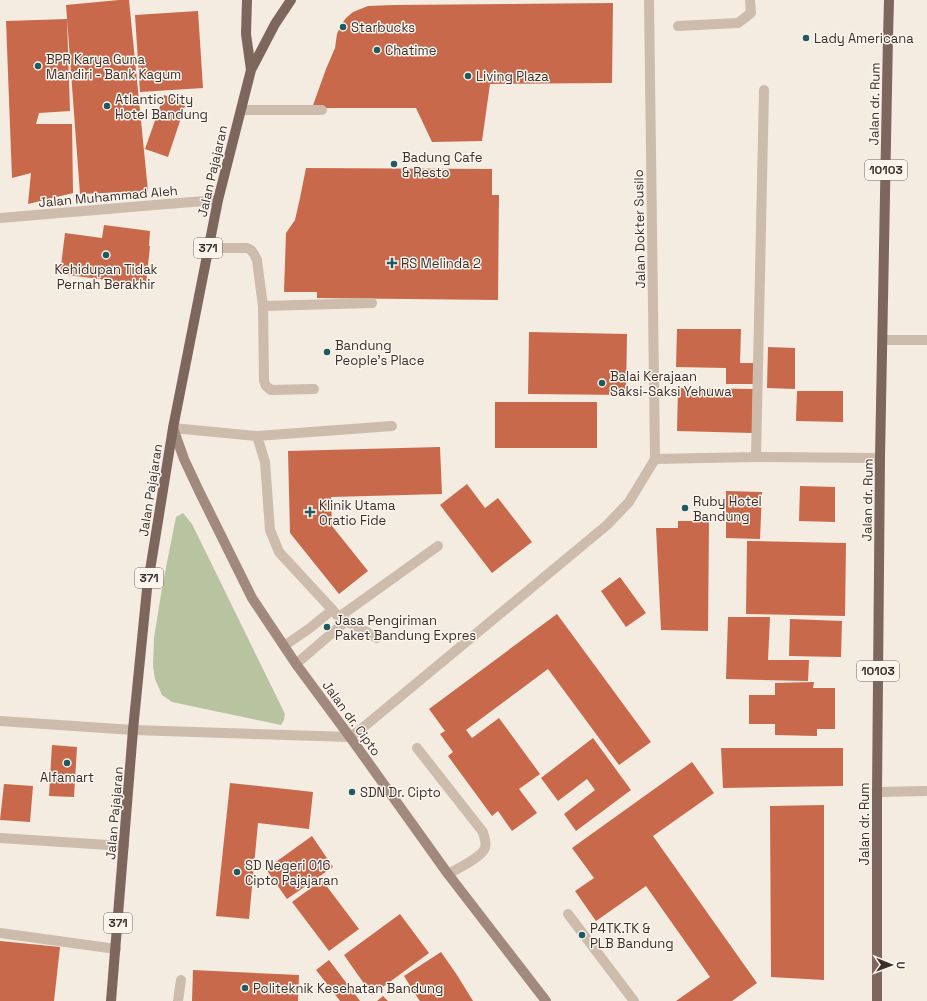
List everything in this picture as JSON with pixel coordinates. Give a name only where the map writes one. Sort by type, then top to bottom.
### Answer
[{"type":"main road","points":[[247,0],[246,34],[251,70]]},
{"type":"main road","name":"Jalan Pajajaran","points":[[111,1001],[133,730],[147,589],[173,428],[218,200],[251,70],[275,24],[291,0]]},
{"type":"main road","name":"Jalan dr. Rum","points":[[877,1001],[880,458],[889,0]]},
{"type":"main road","name":"Jalan dr. Cipto","points":[[173,428],[184,459],[252,598],[296,664],[350,736],[448,874],[546,1001]]},
{"type":"street","name":"Jalan Dokter Susilo","points":[[649,0],[654,459]]},
{"type":"street","points":[[678,26],[738,23],[751,13],[750,0]]},
{"type":"street","points":[[756,457],[764,90]]},
{"type":"street","points":[[241,110],[322,110]]},
{"type":"street","name":"Jalan Muhammad Aleh","points":[[0,218],[218,200]]},
{"type":"street","points":[[208,248],[247,248],[251,250],[257,260],[263,306],[264,381],[266,386],[271,390],[314,389]]},
{"type":"street","points":[[263,306],[372,303]]},
{"type":"street","points":[[883,340],[927,340]]},
{"type":"street","points":[[173,428],[257,436],[392,426]]},
{"type":"street","points":[[257,436],[265,462],[270,530],[279,552],[339,616],[377,638]]},
{"type":"street","points":[[0,721],[133,730],[350,736],[360,730],[607,525],[629,502],[654,459],[756,457],[880,458]]},
{"type":"street","points":[[284,646],[310,628],[339,616],[438,546]]},
{"type":"street","points":[[296,664],[339,616]]},
{"type":"street","points":[[417,748],[483,832],[486,842],[482,853],[448,874]]},
{"type":"street","points":[[877,792],[927,791]]},
{"type":"street","points":[[0,838],[124,846]]},
{"type":"street","points":[[568,914],[634,1001]]},
{"type":"street","points":[[0,933],[116,949]]},
{"type":"street","points":[[178,1001],[181,980]]},
{"type":"green space","points":[[183,513],[192,524],[285,714],[281,725],[172,702],[162,695],[155,679],[153,666],[154,638],[176,517]]},
{"type":"building","name":"Atlantic City Hotel Bandung","points":[[129,0],[148,191],[80,194],[66,5]]},
{"type":"building","name":"Living Plaza","points":[[613,3],[612,83],[490,84],[482,141],[432,142],[416,108],[312,108],[335,48],[337,34],[341,25],[353,12],[368,6]]},
{"type":"building","points":[[198,11],[203,88],[140,92],[135,15]]},
{"type":"building","name":"BPR Karya Guna Mandiri - Bank Kagum","points":[[67,19],[70,111],[39,113],[36,124],[72,124],[73,193],[28,204],[31,173],[12,178],[6,21]]},
{"type":"building","points":[[164,95],[186,103],[168,157],[145,149]]},
{"type":"building","name":"RS Melinda 2","points":[[306,168],[492,169],[492,195],[499,195],[498,300],[317,298],[317,292],[284,292],[286,233],[295,220]]},
{"type":"building","name":"Kehidupan Tidak Pernah Berakhir","points":[[104,225],[150,231],[146,285],[60,274],[65,233],[102,238]]},
{"type":"building","points":[[677,329],[741,329],[740,363],[754,363],[754,384],[726,384],[726,368],[676,367]]},
{"type":"building","points":[[529,332],[627,334],[626,395],[528,394]]},
{"type":"building","points":[[768,347],[795,348],[795,389],[767,388]]},
{"type":"building","points":[[678,388],[753,389],[752,433],[677,431]]},
{"type":"building","points":[[797,391],[843,391],[843,422],[796,421]]},
{"type":"building","points":[[495,402],[597,402],[597,448],[495,448]]},
{"type":"building","name":"Klinik Utama Oratio Fide","points":[[440,447],[442,494],[331,497],[332,526],[368,571],[339,594],[290,533],[288,451]]},
{"type":"building","points":[[467,484],[485,508],[498,498],[532,542],[492,573],[440,505]]},
{"type":"building","points":[[800,486],[835,487],[835,522],[799,521]]},
{"type":"building","points":[[726,491],[762,492],[760,539],[726,538]]},
{"type":"building","points":[[678,521],[709,521],[708,631],[661,630],[656,528],[678,528]]},
{"type":"building","points":[[747,541],[846,543],[845,616],[746,614]]},
{"type":"building","points":[[620,577],[646,613],[626,627],[601,591]]},
{"type":"building","points":[[557,614],[651,742],[619,765],[548,669],[466,730],[472,738],[499,718],[540,774],[519,789],[537,813],[512,831],[498,811],[492,816],[448,756],[453,752],[440,734],[445,731],[429,709]]},
{"type":"building","points":[[728,617],[770,617],[768,660],[809,660],[808,681],[726,679]]},
{"type":"building","points":[[790,619],[842,621],[841,657],[789,656]]},
{"type":"building","points":[[814,682],[813,688],[835,688],[835,729],[817,729],[817,736],[775,735],[775,724],[749,724],[749,695],[775,695],[775,683]]},
{"type":"building","points":[[593,738],[631,790],[576,831],[564,814],[595,790],[587,779],[558,801],[541,778]]},
{"type":"building","points":[[52,745],[77,747],[74,797],[49,796]]},
{"type":"building","points":[[721,748],[843,748],[843,786],[723,788]]},
{"type":"building","points":[[692,762],[714,793],[653,836],[757,983],[732,1001],[676,1001],[710,977],[646,886],[596,921],[575,891],[594,878],[572,848]]},
{"type":"building","name":"SD Negeri 016 Cipto Pajajaran","points":[[230,783],[313,792],[309,829],[258,823],[249,919],[216,916]]},
{"type":"building","points":[[4,784],[33,786],[30,822],[0,820]]},
{"type":"building","points":[[824,805],[824,980],[771,977],[770,806]]},
{"type":"building","points":[[312,836],[333,867],[287,899],[266,869]]},
{"type":"building","points":[[322,880],[359,929],[329,951],[292,902]]},
{"type":"building","points":[[400,914],[429,953],[372,995],[344,955]]},
{"type":"building","points":[[0,941],[60,947],[54,1001],[0,1001]]},
{"type":"building","points":[[441,952],[473,1001],[419,1000],[404,976]]},
{"type":"building","points":[[329,960],[360,1001],[340,1001],[316,970]]},
{"type":"building","name":"Politeknik Kesehatan Bandung","points":[[193,970],[299,975],[298,1001],[192,1001]]},
{"type":"building","points":[[383,996],[388,1001],[377,1001]]},
{"type":"place","name":"Starbucks","points":[[343,27]]},
{"type":"place","name":"Lady Americana","points":[[806,38]]},
{"type":"place","name":"Chatime","points":[[377,50]]},
{"type":"place","name":"BPR Karya Guna Mandiri - Bank Kagum","points":[[38,66]]},
{"type":"place","name":"Living Plaza","points":[[468,76]]},
{"type":"place","name":"Atlantic City Hotel Bandung","points":[[107,106]]},
{"type":"place","name":"Badung Cafe & Resto","points":[[394,164]]},
{"type":"place","name":"Kehidupan Tidak Pernah Berakhir","points":[[106,255]]},
{"type":"place","name":"RS Melinda 2","points":[[392,263]]},
{"type":"place","name":"Bandung People's Place","points":[[327,352]]},
{"type":"place","name":"Balai Kerajaan Saksi-Saksi Yehuwa","points":[[602,383]]},
{"type":"place","name":"Ruby Hotel Bandung","points":[[685,508]]},
{"type":"place","name":"Klinik Utama Oratio Fide","points":[[310,512]]},
{"type":"place","name":"Jasa Pengiriman Paket Bandung Expres","points":[[327,627]]},
{"type":"place","name":"Alfamart","points":[[67,763]]},
{"type":"place","name":"SDN Dr. Cipto","points":[[352,792]]},
{"type":"place","name":"SD Negeri 016 Cipto Pajajaran","points":[[237,872]]},
{"type":"place","name":"P4TK.TK & PLB Bandung","points":[[582,935]]},
{"type":"place","name":"Politeknik Kesehatan Bandung","points":[[245,988]]}]
